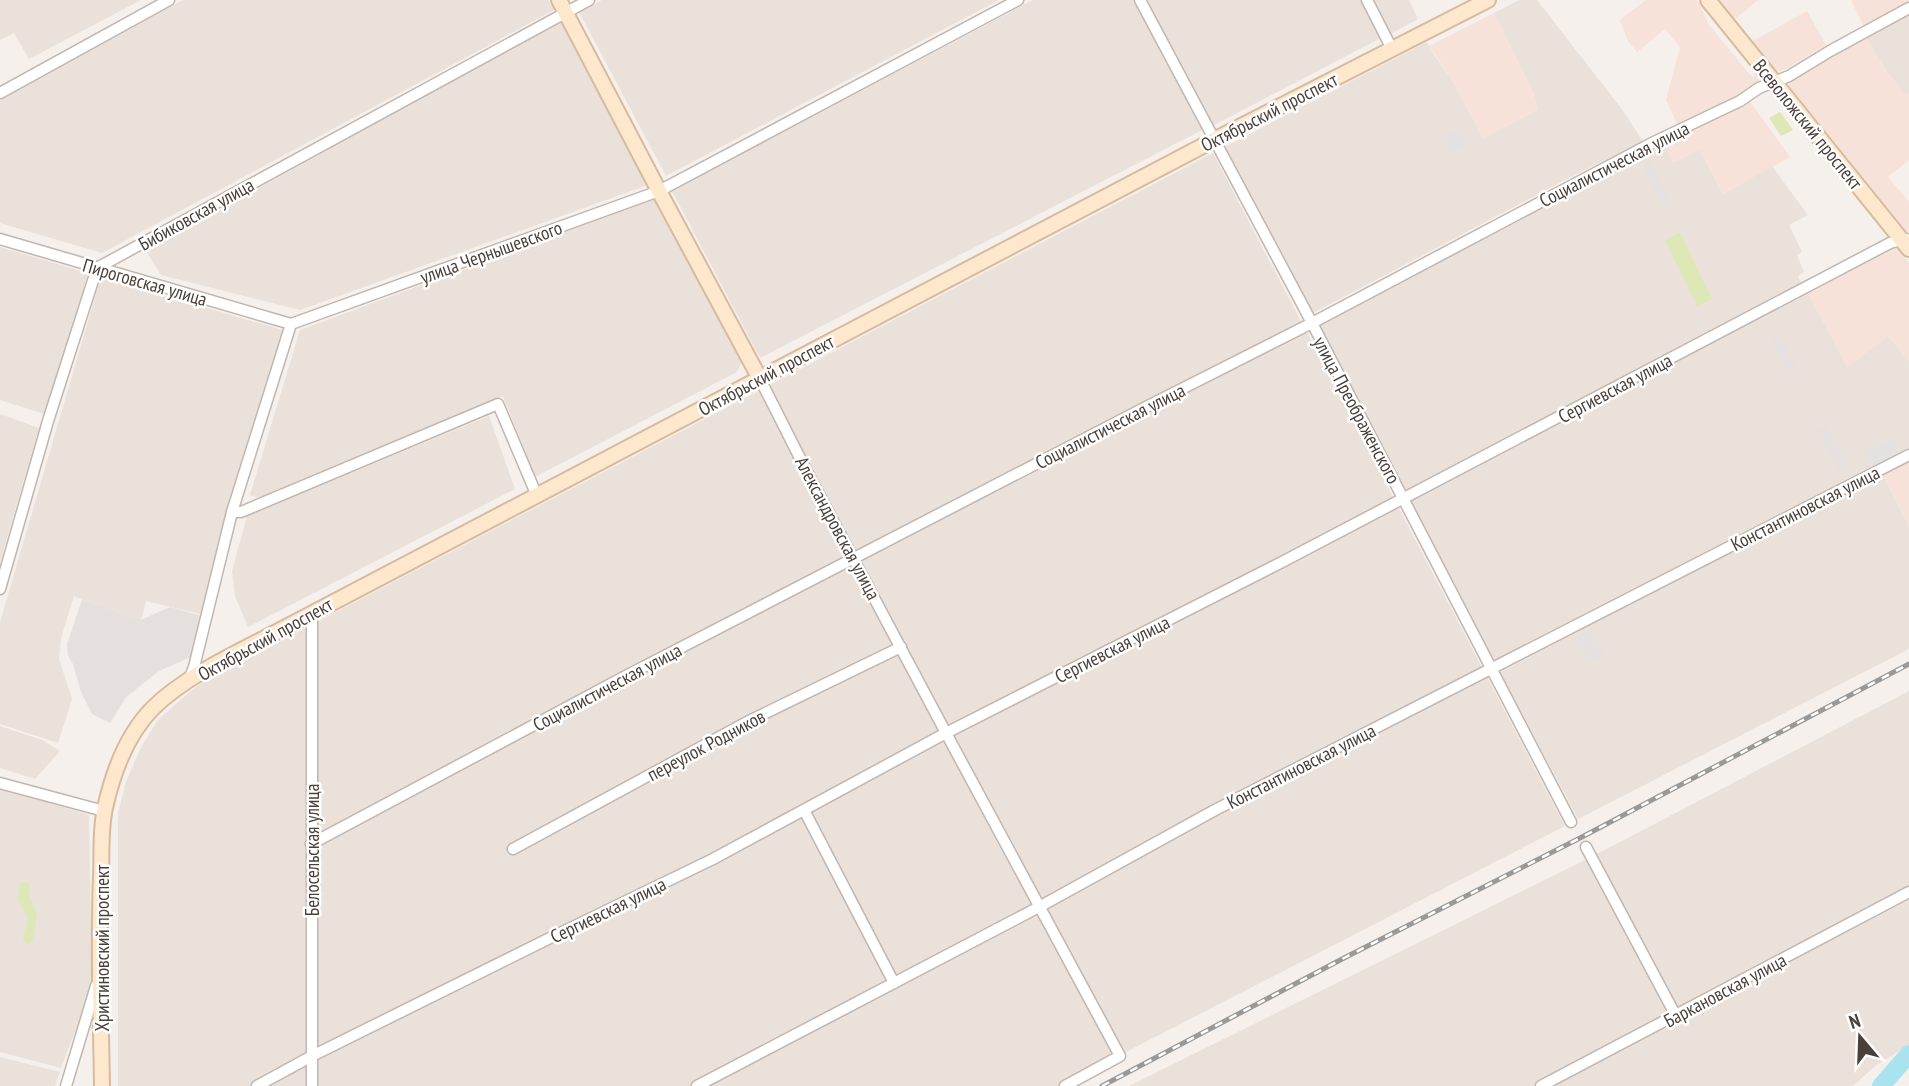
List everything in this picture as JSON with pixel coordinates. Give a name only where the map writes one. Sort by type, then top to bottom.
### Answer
[{"type":"street","points":[[0,93],[169,0]]},
{"type":"street","name":"Бибиковская улица","points":[[97,268],[562,6],[589,0]]},
{"type":"street","name":"улица Чернышевского","points":[[291,324],[659,191],[1018,0]]},
{"type":"street","name":"улица Преображенского","points":[[1140,0],[1312,323],[1571,821]]},
{"type":"street","points":[[1367,0],[1392,49]]},
{"type":"street","name":"Октябрьский проспект","points":[[104,811],[113,777],[127,744],[153,708],[188,682],[312,613],[1214,140],[1488,0]]},
{"type":"street","name":"Всеволожский проспект","points":[[1707,0],[1907,242]]},
{"type":"street","name":"Александровская улица","points":[[562,6],[806,470],[1120,1056],[1065,1086]]},
{"type":"street","name":"Социалистическая улица","points":[[312,844],[622,678],[1312,323],[1654,142],[1740,101],[1759,88],[1789,76],[1909,8]]},
{"type":"street","name":"Пироговская улица","points":[[0,239],[291,324]]},
{"type":"street","name":"Сергиевская улица","points":[[257,1086],[312,1056],[713,859],[946,733],[1403,499],[1890,243],[1907,242]]},
{"type":"street","points":[[0,589],[48,421],[97,268]]},
{"type":"street","points":[[188,682],[232,512],[291,324]]},
{"type":"street","points":[[232,512],[241,512],[498,404],[537,496]]},
{"type":"street","name":"Константиновская улица","points":[[697,1086],[1039,907],[1215,810],[1909,455]]},
{"type":"street","name":"Белосельская улица","points":[[312,613],[312,1086]]},
{"type":"street","name":"переулок Родников","points":[[513,849],[749,720],[901,647]]},
{"type":"street","points":[[0,783],[104,811]]},
{"type":"street","points":[[804,810],[894,983]]},
{"type":"street","name":"Христиновский проспект","points":[[102,1086],[99,937],[104,811]]},
{"type":"street","points":[[1586,847],[1676,1016]]},
{"type":"street","name":"Баркановская улица","points":[[1541,1086],[1909,892]]},
{"type":"street","points":[[66,1086],[100,972]]},
{"type":"shaded area","points":[[0,0],[141,0],[29,59],[14,33],[0,40]]},
{"type":"shaded area","points":[[183,0],[548,0],[554,10],[102,253],[0,223],[0,100]]},
{"type":"shaded area","points":[[602,0],[999,0],[666,176],[579,12]]},
{"type":"shaded area","points":[[1033,0],[1133,0],[1202,130],[760,358],[672,191]]},
{"type":"shaded area","points":[[1147,0],[1361,0],[1381,38],[1212,126]]},
{"type":"shaded area","points":[[1371,0],[1409,0],[1418,19],[1389,35]]},
{"type":"shaded area","points":[[1519,0],[1537,0],[1621,108],[1643,141],[1313,313],[1225,147],[1427,42],[1453,82],[1483,138],[1537,110],[1534,94],[1494,13]]},
{"type":"shaded area","points":[[1646,0],[1696,0],[1709,25],[1752,77],[1757,74],[1758,83],[1679,127],[1666,100],[1680,47],[1665,29],[1637,52],[1628,41],[1620,20]]},
{"type":"shaded area","points":[[1718,0],[1758,0],[1734,20]]},
{"type":"shaded area","points":[[1851,0],[1909,0],[1909,2],[1863,25]]},
{"type":"shaded area","points":[[1807,11],[1826,45],[1778,71],[1751,42]]},
{"type":"shaded area","points":[[1494,13],[1534,94],[1537,110],[1483,139],[1453,82],[1429,46]]},
{"type":"shaded area","points":[[1909,13],[1909,93],[1905,95],[1865,36]]},
{"type":"shaded area","points":[[560,21],[648,185],[300,310],[161,275],[146,251]]},
{"type":"shaded area","points":[[1865,36],[1905,95],[1909,93],[1909,160],[1888,177],[1909,202],[1909,232],[1904,230],[1791,92],[1789,85],[1792,79]]},
{"type":"shaded area","points":[[1749,100],[1790,157],[1723,194],[1700,150],[1673,163],[1663,142]]},
{"type":"shaded area","points":[[1459,128],[1467,144],[1451,153],[1442,136]]},
{"type":"shaded area","points":[[1663,142],[1700,150],[1723,194],[1772,166],[1808,215],[1789,225],[1802,252],[1797,255],[1804,272],[1798,276],[1801,282],[1809,280],[1407,492],[1319,324]]},
{"type":"shaded area","points":[[1213,153],[1565,826],[1060,1086],[118,1086],[118,813],[126,782],[141,747],[158,720],[193,689]]},
{"type":"shaded area","points":[[1650,163],[1669,202],[1663,205],[1644,166]]},
{"type":"shaded area","points":[[656,198],[743,360],[737,372],[535,477],[503,396],[262,499],[250,495],[300,330]]},
{"type":"shaded area","points":[[0,247],[88,273],[47,415],[0,400]]},
{"type":"shaded area","points":[[1891,247],[1898,249],[1909,263],[1909,362],[1888,336],[1847,367],[1807,291]]},
{"type":"shaded area","points":[[101,277],[283,330],[204,615],[146,601],[141,620],[74,596],[61,638],[59,659],[72,699],[58,743],[0,724],[0,622]]},
{"type":"shaded area","points":[[1807,291],[1847,367],[1888,336],[1909,362],[1909,449],[1493,662],[1409,502]]},
{"type":"shaded area","points":[[1779,336],[1796,369],[1789,373],[1772,339]]},
{"type":"shaded area","points":[[0,414],[39,428],[0,562]]},
{"type":"shaded area","points":[[489,416],[515,489],[248,627],[235,596],[232,571],[247,516]]},
{"type":"shaded area","points":[[1826,426],[1847,468],[1840,472],[1818,430]]},
{"type":"shaded area","points":[[1892,440],[1899,454],[1873,468],[1865,453]]},
{"type":"shaded area","points":[[1909,460],[1909,524],[1882,474]]},
{"type":"shaded area","points":[[1882,474],[1909,525],[1909,649],[1578,819],[1526,721],[1523,722],[1497,674]]},
{"type":"shaded area","points":[[82,600],[141,620],[170,607],[202,616],[193,656],[159,671],[126,697],[110,723],[92,714],[68,656],[67,644]]},
{"type":"shaded area","points":[[1590,630],[1604,656],[1590,663],[1576,637]]},
{"type":"shaded area","points":[[1909,691],[1909,1045],[1875,1066],[1853,1086],[1129,1086],[1597,854]]},
{"type":"shaded area","points":[[0,726],[42,740],[60,751],[35,779],[0,768]]},
{"type":"shaded area","points":[[0,787],[89,815],[92,987],[61,1068],[0,1052]]},
{"type":"shaded area","points":[[0,1057],[60,1072],[55,1086],[0,1086]]},
{"type":"green space","points":[[1780,112],[1793,130],[1781,136],[1769,118]]},
{"type":"green space","points":[[1680,233],[1712,299],[1697,306],[1665,240]]},
{"type":"green space","points":[[26,882],[30,885],[30,898],[37,915],[32,943],[27,944],[23,939],[28,917],[17,899],[20,883]]},
{"type":"waterway","points":[[1881,1086],[1909,1054]]},
{"type":"railway","points":[[1102,1086],[1909,664]]}]
